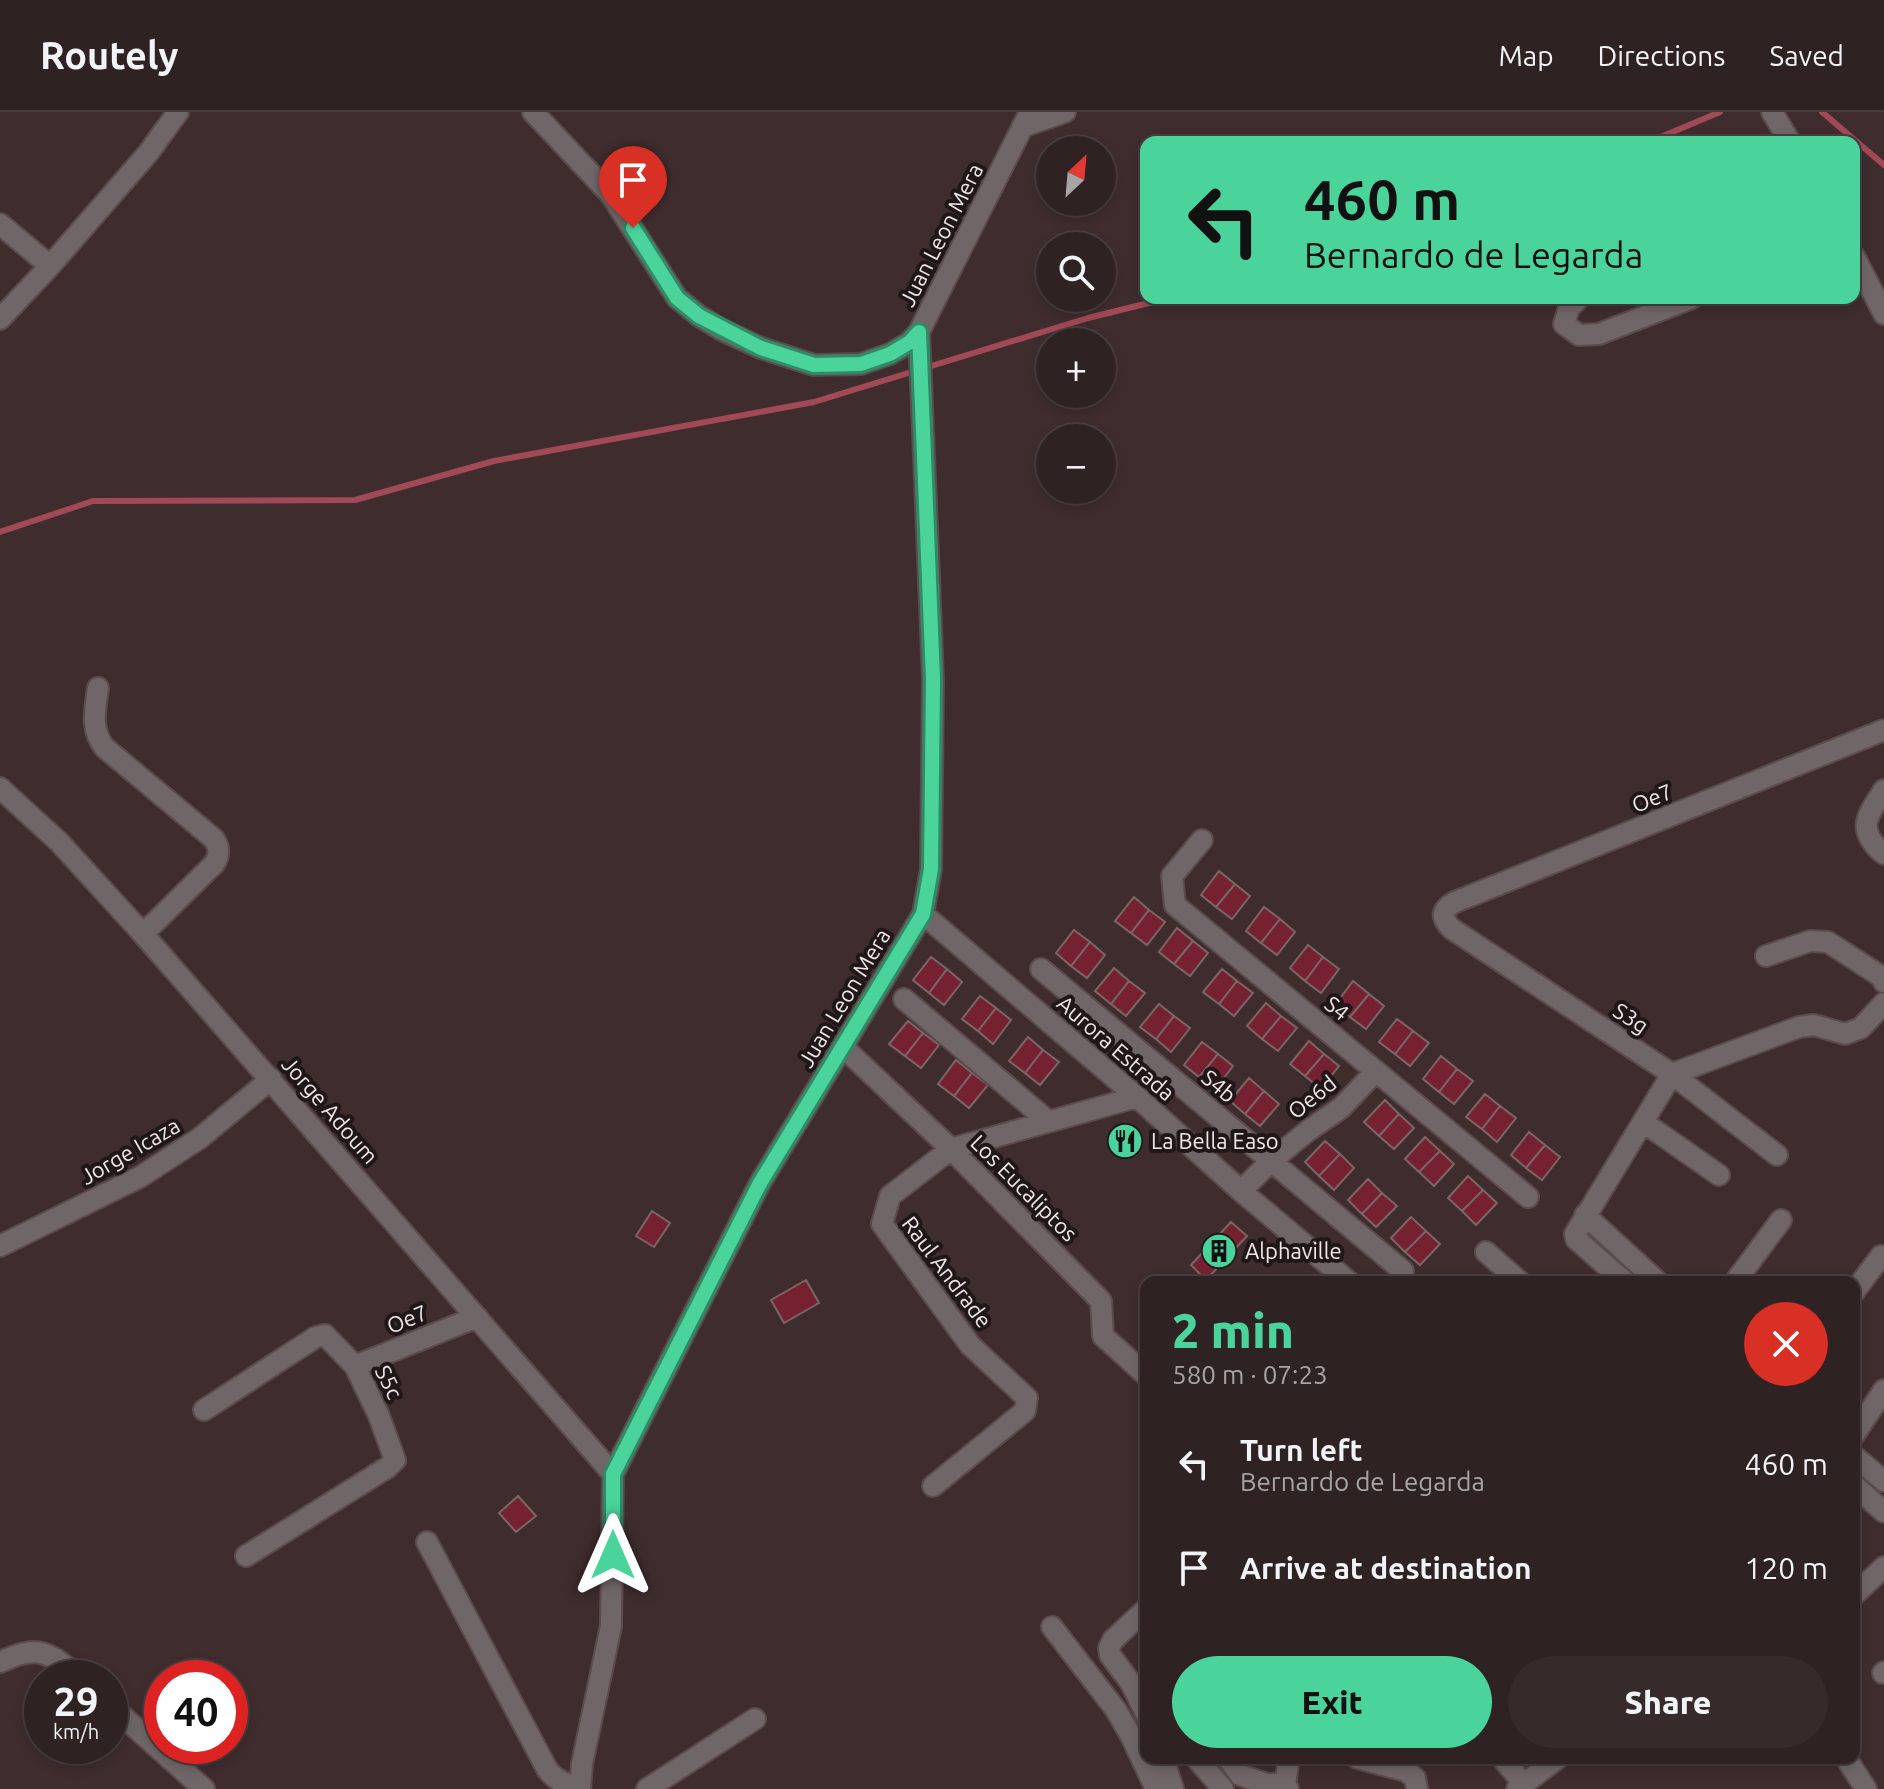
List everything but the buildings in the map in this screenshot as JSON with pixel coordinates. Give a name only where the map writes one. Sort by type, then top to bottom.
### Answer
[{"type":"street","points":[[533,112],[611,195],[677,298],[722,330],[761,348],[814,365],[861,364],[890,354],[910,342],[919,332]]},
{"type":"street","points":[[1026,119],[1065,112]]},
{"type":"street","points":[[1772,112],[1786,136]]},
{"type":"street","points":[[0,319],[149,152],[169,116]]},
{"type":"street","name":"Juan Leon Mera","points":[[580,1789],[582,1764],[611,1626],[613,1474],[760,1183],[923,914],[931,869],[933,679],[919,332],[1026,119]]},
{"type":"street","points":[[0,224],[50,266]]},
{"type":"street","points":[[1860,268],[1884,314]]},
{"type":"street","points":[[1573,304],[1564,324],[1579,335],[1599,334],[1676,304]]},
{"type":"street","points":[[98,688],[94,720],[98,740],[218,845],[218,858],[214,864],[143,934]]},
{"type":"street","name":"Oe7","points":[[1443,915],[1446,907],[1455,902],[1879,738]]},
{"type":"street","name":"Jorge Adoum","points":[[0,788],[59,842],[143,934],[613,1474]]},
{"type":"street","points":[[1884,790],[1868,814],[1866,827],[1867,835],[1884,854]]},
{"type":"street","name":"S4","points":[[1202,840],[1172,876],[1175,905],[1528,1197]]},
{"type":"street","name":"Aurora Estrada","points":[[923,914],[1342,1276]]},
{"type":"street","name":"S3g","points":[[1443,915],[1452,929],[1672,1074],[1777,1155]]},
{"type":"street","points":[[1766,956],[1810,941],[1828,942],[1882,977],[1884,982]]},
{"type":"street","name":"S4b","points":[[1041,969],[1403,1271]]},
{"type":"street","points":[[904,999],[1048,1121]]},
{"type":"street","points":[[1618,1276],[1576,1239],[1576,1231],[1672,1074],[1799,1027],[1814,1025],[1845,1034],[1861,1028],[1884,1003]]},
{"type":"street","name":"Los Eucaliptos","points":[[843,1047],[951,1149],[1101,1301],[1103,1336],[1140,1370]]},
{"type":"street","name":"Oe6d","points":[[1241,1191],[1271,1161],[1341,1108],[1376,1071]]},
{"type":"street","name":"Jorge Icaza","points":[[1,1244],[140,1177],[200,1138],[271,1079]]},
{"type":"street","name":"Raul Andrade","points":[[933,1486],[1025,1411],[1027,1398],[970,1345],[882,1224],[890,1196],[951,1149],[1137,1097]]},
{"type":"street","points":[[1643,1122],[1719,1175]]},
{"type":"street","points":[[1585,1215],[1651,1276]]},
{"type":"street","points":[[1739,1276],[1781,1220]]},
{"type":"street","points":[[1486,1252],[1513,1276]]},
{"type":"street","points":[[1860,1284],[1881,1256]]},
{"type":"street","name":"Oe7","points":[[355,1366],[477,1317]]},
{"type":"street","name":"S5c","points":[[204,1410],[316,1337],[325,1335],[355,1366],[379,1416],[395,1460],[246,1556]]},
{"type":"street","points":[[1860,1426],[1884,1390]]},
{"type":"street","points":[[1860,1461],[1884,1481]]},
{"type":"street","points":[[1860,1490],[1884,1511]]},
{"type":"street","points":[[427,1542],[547,1769],[560,1781],[580,1789]]},
{"type":"street","points":[[1860,1589],[1884,1567]]},
{"type":"street","points":[[1140,1620],[1113,1640],[1109,1648],[1110,1655],[1140,1693]]},
{"type":"street","points":[[1052,1627],[1116,1710],[1140,1755]]},
{"type":"street","points":[[0,1662],[26,1652],[38,1652],[56,1660]]},
{"type":"street","points":[[1131,1683],[1140,1702]]},
{"type":"street","points":[[647,1789],[755,1719]]},
{"type":"street","points":[[128,1721],[204,1789]]},
{"type":"street","points":[[1144,1764],[1156,1789]]},
{"type":"street","points":[[1165,1764],[1173,1789]]},
{"type":"street","points":[[1201,1764],[1222,1789],[1234,1767],[1277,1786],[1286,1764]]},
{"type":"street","points":[[1380,1764],[1406,1771],[1415,1778],[1417,1789]]},
{"type":"street","points":[[1506,1764],[1520,1786],[1550,1764]]},
{"type":"street","points":[[1850,1764],[1866,1789]]},
{"type":"waterway","points":[[1663,136],[1720,112]]},
{"type":"waterway","points":[[1822,112],[1850,136]]},
{"type":"waterway","points":[[1860,144],[1884,165]]},
{"type":"waterway","points":[[0,532],[93,501],[355,500],[494,461],[814,402],[1088,318],[1145,304]]},
{"type":"place","name":"La Bella Easo","points":[[1125,1141]]},
{"type":"place","name":"Alphaville","points":[[1219,1251]]},
{"type":"route","points":[[613,1555],[613,1474],[760,1183],[923,914],[931,869],[933,679],[919,332],[910,342],[890,354],[861,364],[814,365],[761,348],[722,330],[677,298],[633,228]]}]
